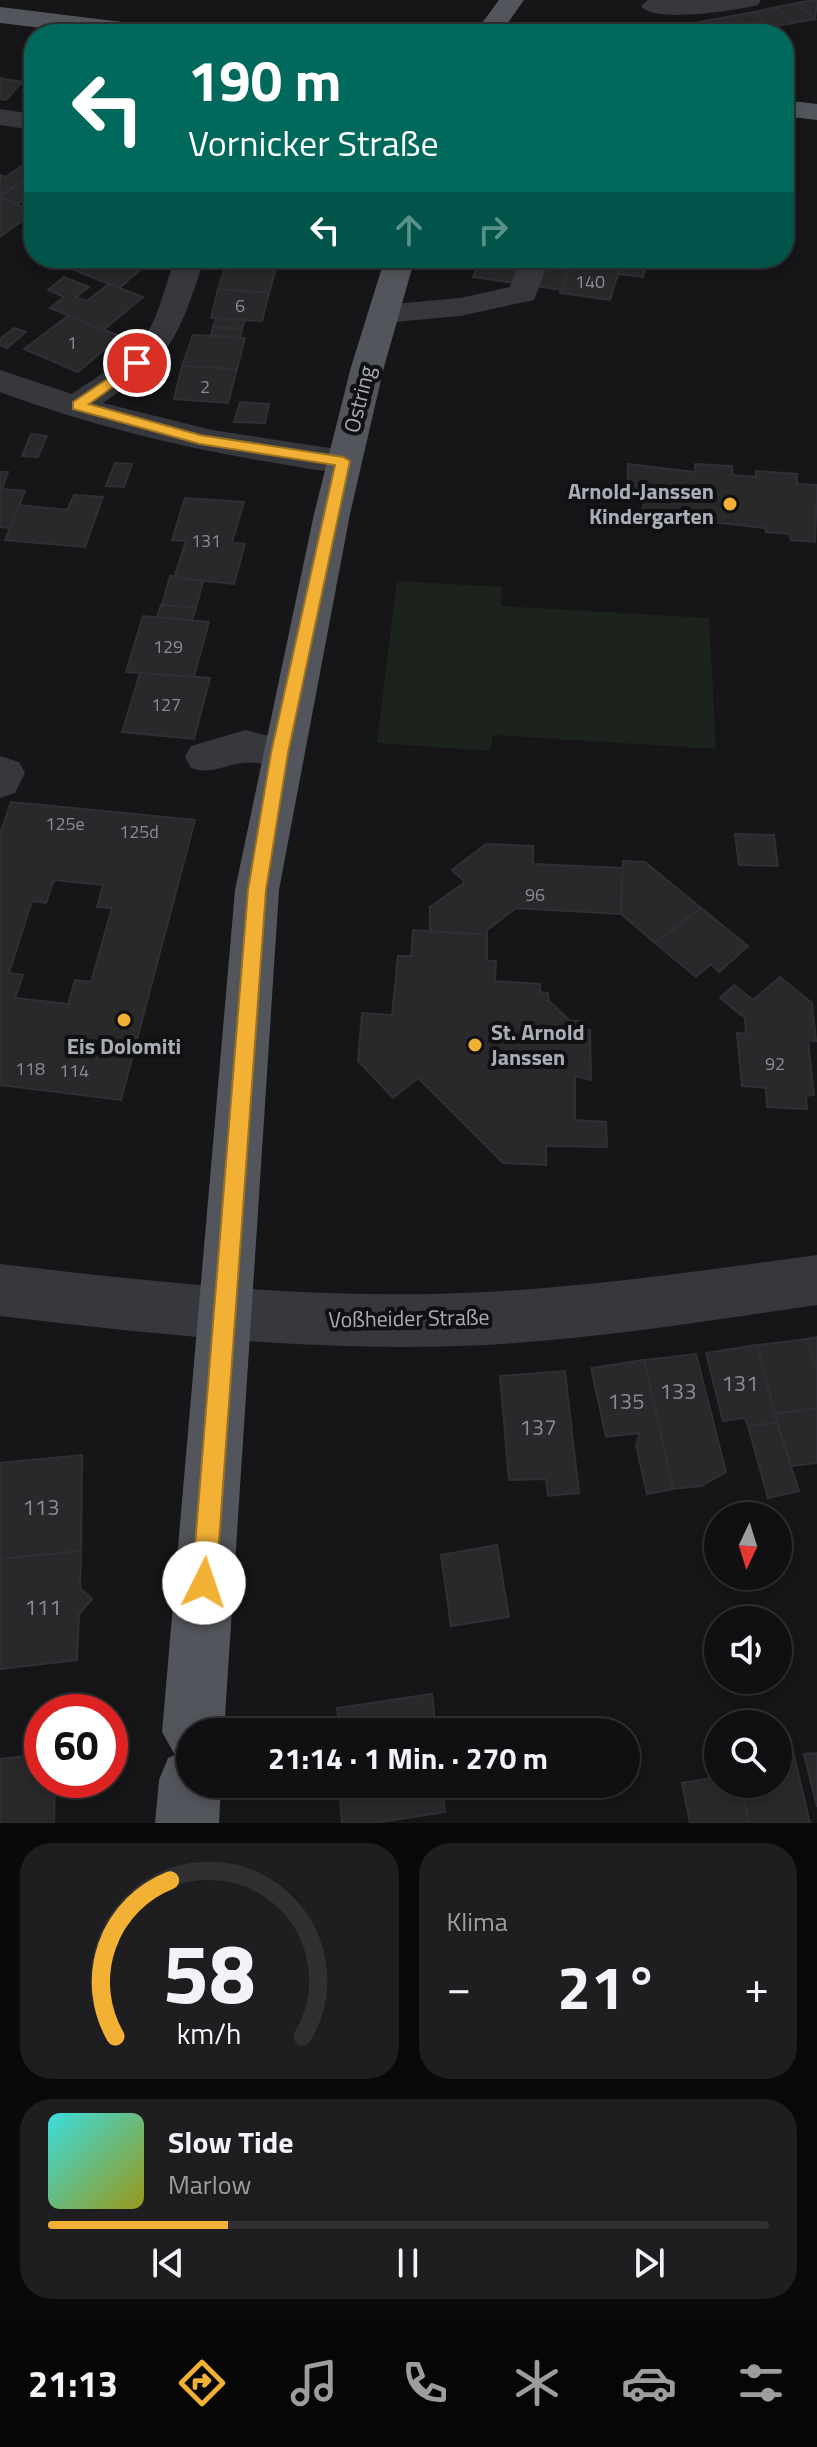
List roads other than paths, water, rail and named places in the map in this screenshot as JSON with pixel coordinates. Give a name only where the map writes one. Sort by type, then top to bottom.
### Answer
[{"type":"main road","points":[[498,24],[514,9]]},
{"type":"main road","points":[[0,15],[73,24]]},
{"type":"main road","points":[[794,109],[817,112]]},
{"type":"main road","name":"Ostring","points":[[194,1718],[222,1316],[257,890],[279,753],[343,461],[397,268]]},
{"type":"main road","points":[[187,1823],[189,1798]]},
{"type":"street","points":[[654,6],[718,6],[749,0]]},
{"type":"street","points":[[0,117],[24,121]]},
{"type":"street","points":[[78,405],[137,363],[156,341],[167,324],[187,268]]},
{"type":"street","points":[[383,314],[460,307],[523,293],[532,268]]},
{"type":"street","points":[[0,380],[200,440],[343,461]]},
{"type":"street","points":[[205,757],[245,746],[279,753]]},
{"type":"street","points":[[0,772],[4,773],[0,782]]},
{"type":"street","name":"Voßheider Straße","points":[[0,1290],[222,1316],[439,1320],[611,1307],[817,1280]]},
{"type":"place","name":"Arnold-Janssen Kindergarten","points":[[730,504]]},
{"type":"place","name":"Eis Dolomiti","points":[[124,1020]]},
{"type":"place","name":"St. Arnold Janssen","points":[[475,1045]]}]
